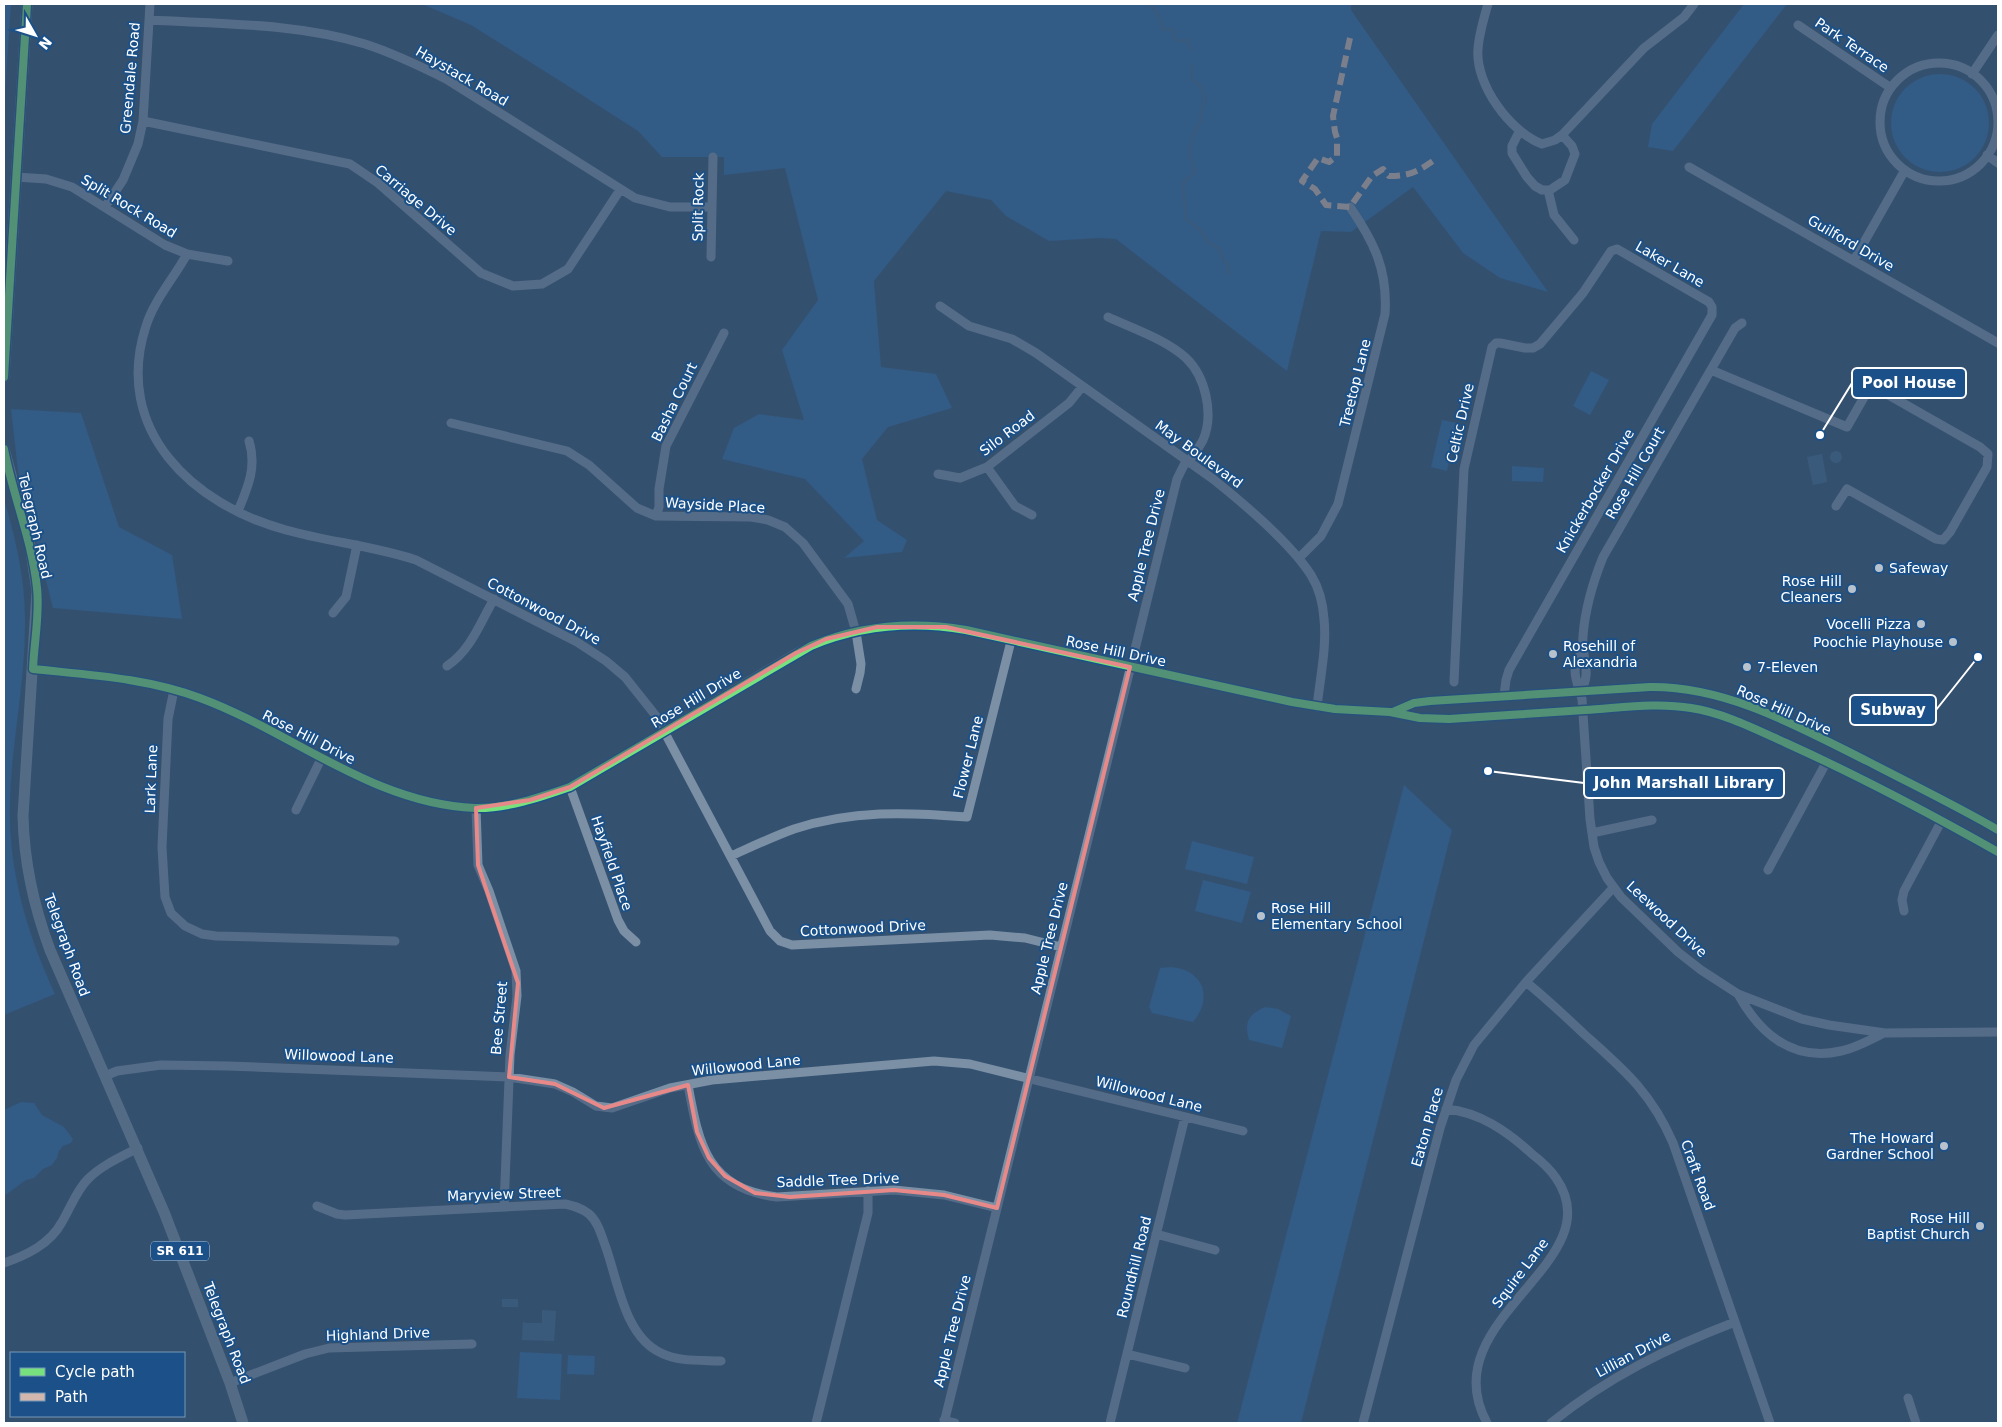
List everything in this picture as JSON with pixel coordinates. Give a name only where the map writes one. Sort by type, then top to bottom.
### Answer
[{"type":"main road","points":[[4,377],[28,4]]},
{"type":"main road","name":"Telegraph Road","points":[[4,449],[30,545],[36,582],[37,609],[24,816],[25,848],[31,889],[50,950],[138,1148],[230,1383],[243,1423]]},
{"type":"street","name":"Greendale Road","points":[[105,207],[131,162],[138,144],[143,121],[150,4]]},
{"type":"street","points":[[1488,4],[1482,22],[1477,51],[1481,73],[1487,90],[1507,121],[1519,132],[1542,144],[1555,140],[1562,135],[1644,48],[1684,17],[1694,4]]},
{"type":"street","name":"Haystack Road","points":[[149,20],[299,30],[338,37],[384,50],[446,79],[635,198],[655,205],[670,207],[712,207]]},
{"type":"street","name":"Park Terrace","points":[[1798,25],[1891,88]]},
{"type":"street","points":[[1972,74],[1998,34]]},
{"type":"street","points":[[1934,64],[1954,65],[1972,74],[1987,88],[1992,97],[1997,116],[1996,136],[1987,155],[1971,171],[1949,180],[1926,180],[1897,164],[1885,147],[1880,127],[1882,106],[1891,88],[1898,80],[1914,69],[1934,64]]},
{"type":"street","name":"Carriage Drive","points":[[143,121],[350,164],[378,183],[480,273],[513,286],[542,284],[568,269],[620,190]]},
{"type":"street","points":[[1519,132],[1512,146],[1512,153],[1527,177],[1535,186],[1542,190],[1548,190],[1565,180],[1575,154],[1572,146],[1562,135]]},
{"type":"street","points":[[1987,155],[1998,162]]},
{"type":"street","name":"Split Rock","points":[[711,257],[713,157]]},
{"type":"street","name":"Guilford Drive","points":[[1689,166],[1998,344]]},
{"type":"street","points":[[1854,260],[1905,170]]},
{"type":"street","name":"Split Rock Road","points":[[16,177],[46,179],[62,184],[83,193],[157,241],[186,254],[228,261]]},
{"type":"street","points":[[1548,190],[1554,215],[1574,240]]},
{"type":"street","name":"Treetop Lane","points":[[1299,558],[1321,536],[1338,504],[1385,314],[1384,279],[1379,257],[1367,231],[1350,207]]},
{"type":"street","name":"Laker Lane","points":[[1617,249],[1709,302]]},
{"type":"street","name":"Celtic Drive","points":[[1454,682],[1464,469],[1492,347],[1496,343],[1533,348],[1540,344],[1583,293],[1611,251],[1617,249]]},
{"type":"street","name":"Cottonwood Drive","points":[[186,254],[176,274],[154,307],[145,327],[138,362],[140,397],[151,432],[173,465],[203,491],[238,511],[286,530],[416,560],[578,642],[606,661],[625,677],[656,716],[778,946],[990,935],[1025,938],[1061,947]]},
{"type":"street","name":"Knickerbocker Drive","points":[[1504,696],[1509,670],[1712,315],[1712,307],[1709,302]]},
{"type":"street","name":"May Boulevard","points":[[940,306],[969,326],[1012,339],[1024,345],[1213,479],[1238,499],[1299,558],[1315,583],[1324,616],[1324,640],[1316,706]]},
{"type":"street","name":"Apple Tree Drive","points":[[944,1421],[1177,479],[1204,438],[1208,413],[1206,392],[1199,376],[1186,358],[1167,345],[1108,317]]},
{"type":"street","name":"Rose Hill Court","points":[[1581,696],[1587,682],[1586,666],[1582,651],[1584,627],[1591,594],[1603,557],[1734,328],[1742,323]]},
{"type":"street","name":"Basha Court","points":[[656,516],[660,506],[659,488],[666,446],[724,333]]},
{"type":"street","points":[[1711,370],[1847,427],[1871,385],[1985,450],[1989,458],[1987,468],[1950,532],[1943,540],[1936,539],[1847,489],[1836,506]]},
{"type":"street","name":"Silo Road","points":[[938,474],[960,478],[987,467],[1069,403],[1082,387]]},
{"type":"street","name":"Wayside Place","points":[[452,423],[567,451],[589,465],[637,508],[656,516],[751,517],[768,520],[785,527],[803,543],[848,604],[856,632],[861,664],[856,688]]},
{"type":"street","points":[[238,511],[247,491],[253,467],[253,455],[249,441]]},
{"type":"street","points":[[987,467],[1015,506],[1032,515]]},
{"type":"street","points":[[333,613],[346,597],[357,545]]},
{"type":"street","points":[[448,666],[459,659],[468,648],[494,599]]},
{"type":"street","name":"Rose Hill Drive","points":[[33,669],[128,680],[174,690],[217,705],[377,784],[408,796],[444,805],[476,808],[530,800],[570,787],[796,653],[826,639],[887,625],[930,625],[966,630],[1316,706],[1393,712],[1420,718],[1449,719],[1650,706],[1704,710],[1747,725],[1827,761],[1942,820],[1998,852]]},
{"type":"street","name":"Flower Lane","points":[[730,856],[793,830],[848,817],[916,812],[967,817],[1011,641]]},
{"type":"street","name":"Rose Hill Drive","points":[[1393,712],[1414,703],[1430,701],[1504,696],[1581,696],[1662,687],[1717,695],[1728,698],[1846,751],[1951,803],[1998,830]]},
{"type":"street","name":"Lark Lane","points":[[174,690],[168,719],[162,870],[165,897],[171,913],[185,926],[202,934],[395,941]]},
{"type":"street","name":"Leewood Drive","points":[[1581,696],[1584,710],[1592,833],[1599,862],[1613,888],[1633,910],[1700,970],[1738,994],[1808,1020],[1829,1025],[1885,1033],[1998,1032]]},
{"type":"street","points":[[296,810],[322,757]]},
{"type":"street","points":[[1768,870],[1827,761]]},
{"type":"street","name":"Hayfield Place","points":[[570,787],[618,920],[624,931],[636,942]]},
{"type":"street","name":"Bee Street","points":[[476,808],[478,865],[504,935],[518,983],[509,1077],[504,1207]]},
{"type":"street","points":[[1592,833],[1652,820]]},
{"type":"street","points":[[1904,911],[1902,900],[1904,891],[1942,820]]},
{"type":"street","name":"Eaton Place","points":[[1363,1423],[1446,1109],[1456,1080],[1474,1045],[1526,982],[1613,888]]},
{"type":"street","name":"Craft Road","points":[[1526,982],[1628,1074],[1644,1092],[1656,1110],[1673,1143],[1770,1423]]},
{"type":"street","name":"Leewood Drive","points":[[1738,994],[1754,1020],[1765,1031],[1779,1042],[1799,1050],[1816,1053],[1840,1052],[1885,1033]]},
{"type":"street","name":"Willowood Lane","points":[[105,1076],[117,1071],[162,1065],[509,1077],[555,1084],[596,1106],[612,1108],[670,1088],[712,1080],[934,1061],[970,1064],[1243,1131]]},
{"type":"street","name":"Saddle Tree Drive","points":[[688,1084],[697,1132],[703,1147],[716,1168],[736,1184],[755,1193],[778,1197],[894,1190],[921,1192],[997,1208]]},
{"type":"street","name":"Squire Lane","points":[[1446,1109],[1456,1110],[1481,1118],[1498,1126],[1516,1140],[1547,1167],[1557,1179],[1564,1194],[1568,1212],[1565,1233],[1558,1248],[1489,1336],[1482,1351],[1477,1365],[1476,1390],[1481,1412],[1487,1423]]},
{"type":"street","name":"Roundhill Road","points":[[1110,1423],[1185,1117]]},
{"type":"street","points":[[4,1263],[36,1249],[46,1242],[62,1223],[74,1198],[89,1178],[99,1169],[138,1148]]},
{"type":"street","points":[[816,1423],[868,1213],[868,1191]]},
{"type":"street","name":"Maryview Street","points":[[317,1206],[345,1215],[565,1204],[582,1209],[595,1220],[599,1228],[629,1320],[640,1338],[648,1346],[661,1354],[721,1361]]},
{"type":"street","points":[[1156,1234],[1215,1250]]},
{"type":"street","name":"Lillian Drive","points":[[1551,1423],[1620,1374],[1656,1355],[1735,1322]]},
{"type":"street","name":"Highland Drive","points":[[230,1383],[305,1354],[330,1348],[472,1344]]},
{"type":"street","points":[[1127,1354],[1185,1368]]},
{"type":"street","points":[[1908,1398],[1916,1423]]},
{"type":"street","points":[[944,1421],[955,1423]]},
{"type":"highlighted area","points":[[877,627],[946,627],[1130,667],[997,1208],[944,1195],[894,1190],[790,1197],[755,1193],[725,1176],[709,1158],[697,1132],[688,1085],[604,1108],[555,1084],[509,1077],[518,983],[478,865],[476,808],[530,800],[570,787],[796,653],[826,639]]},
{"type":"shaded area","points":[[4,4],[11,4],[4,108]]},
{"type":"shaded area","points":[[422,4],[1351,4],[1351,10],[1548,292],[1500,278],[1463,253],[1413,187],[1351,232],[1321,231],[1287,371],[1116,239],[1099,238],[1049,241],[1006,216],[991,200],[946,191],[874,281],[881,367],[936,374],[952,408],[888,427],[862,459],[877,520],[907,540],[902,552],[844,558],[864,541],[805,479],[722,459],[734,428],[759,414],[804,420],[782,350],[818,300],[785,168],[724,175],[724,157],[662,157],[638,131],[557,79],[471,25]]},
{"type":"shaded area","points":[[1744,4],[1787,4],[1673,151],[1648,147],[1652,124]]},
{"type":"shaded area","points":[[1940,74],[1950,75],[1967,82],[1981,96],[1988,113],[1988,133],[1981,150],[1967,164],[1950,171],[1940,172],[1930,171],[1913,164],[1899,150],[1892,133],[1891,123],[1892,113],[1899,96],[1913,82],[1930,75]]},
{"type":"shaded area","points":[[1591,371],[1609,380],[1590,415],[1573,406]]},
{"type":"shaded area","points":[[11,409],[81,413],[119,527],[172,555],[182,619],[53,608],[18,471]]},
{"type":"shaded area","points":[[1442,420],[1458,423],[1447,471],[1431,467]]},
{"type":"shaded area","points":[[1836,451],[1842,457],[1836,463],[1830,457]]},
{"type":"shaded area","points":[[1822,454],[1827,482],[1813,485],[1807,457]]},
{"type":"shaded area","points":[[1512,466],[1544,468],[1543,482],[1512,481]]},
{"type":"shaded area","points":[[4,499],[19,561],[25,610],[24,650],[10,798],[11,845],[14,867],[30,932],[55,994],[4,1015]]},
{"type":"shaded area","points":[[1404,785],[1452,830],[1301,1423],[1237,1423]]},
{"type":"shaded area","points":[[1192,841],[1254,857],[1247,884],[1185,869]]},
{"type":"shaded area","points":[[1203,880],[1251,892],[1242,923],[1195,911]]},
{"type":"shaded area","points":[[1171,967],[1191,973],[1202,986],[1204,994],[1203,1003],[1193,1022],[1152,1013],[1149,1007],[1160,968]]},
{"type":"shaded area","points":[[1265,1007],[1278,1009],[1291,1016],[1282,1048],[1249,1040],[1247,1024],[1251,1016]]},
{"type":"shaded area","points":[[21,1102],[34,1103],[42,1115],[64,1127],[73,1139],[71,1143],[63,1146],[52,1165],[43,1169],[34,1178],[26,1180],[4,1196],[4,1110]]},
{"type":"shaded area","points":[[502,1299],[518,1299],[518,1307],[502,1307]]},
{"type":"shaded area","points":[[542,1310],[556,1311],[554,1341],[522,1340],[523,1321],[525,1323],[542,1323]]},
{"type":"shaded area","points":[[520,1352],[562,1354],[560,1400],[517,1398]]},
{"type":"shaded area","points":[[568,1355],[595,1356],[594,1375],[567,1374]]},
{"type":"waterway","points":[[1150,4],[1155,9],[1162,28],[1174,31],[1174,38],[1179,41],[1187,40],[1190,49]]},
{"type":"waterway","points":[[1191,65],[1193,80],[1203,91],[1204,104],[1200,114],[1201,121],[1195,131],[1189,153],[1194,172],[1183,184],[1186,219],[1200,230],[1208,242],[1219,249],[1223,260],[1228,264],[1228,274]]},
{"type":"marked path","points":[[1350,38],[1333,116],[1337,138],[1337,156],[1329,162],[1318,158],[1302,181],[1315,189],[1326,205],[1350,207],[1372,176],[1383,169],[1389,176],[1402,175],[1417,171],[1433,161]]},
{"type":"cycle path","points":[[4,377],[27,4]]},
{"type":"cycle path","points":[[4,449],[35,570],[38,598],[33,669],[118,678],[180,691],[234,712],[367,780],[402,794],[438,804],[475,808],[499,807],[570,787],[811,646],[849,633],[868,629],[926,626],[966,630],[1292,702],[1335,709],[1390,712],[1420,718],[1449,719],[1651,705],[1678,706],[1703,710],[1751,727],[1840,768],[1998,852]]},
{"type":"cycle path","points":[[1393,712],[1414,703],[1430,701],[1650,687],[1679,688],[1707,693],[1735,701],[1789,722],[1998,830]]},
{"type":"place","name":"Pool House","points":[[1820,435]]},
{"type":"place","name":"Safeway","points":[[1879,568]]},
{"type":"place","name":"Rose Hill Cleaners","points":[[1852,589]]},
{"type":"place","name":"Vocelli Pizza","points":[[1921,624]]},
{"type":"place","name":"Poochie Playhouse","points":[[1953,642]]},
{"type":"place","name":"Rosehill of Alexandria","points":[[1553,654]]},
{"type":"place","name":"Subway","points":[[1978,657]]},
{"type":"place","name":"7-Eleven","points":[[1747,667]]},
{"type":"place","name":"John Marshall Library","points":[[1488,771]]},
{"type":"place","name":"Rose Hill Elementary School","points":[[1261,916]]},
{"type":"place","name":"The Howard Gardner School","points":[[1944,1146]]},
{"type":"place","name":"Rose Hill Baptist Church","points":[[1980,1226]]}]
